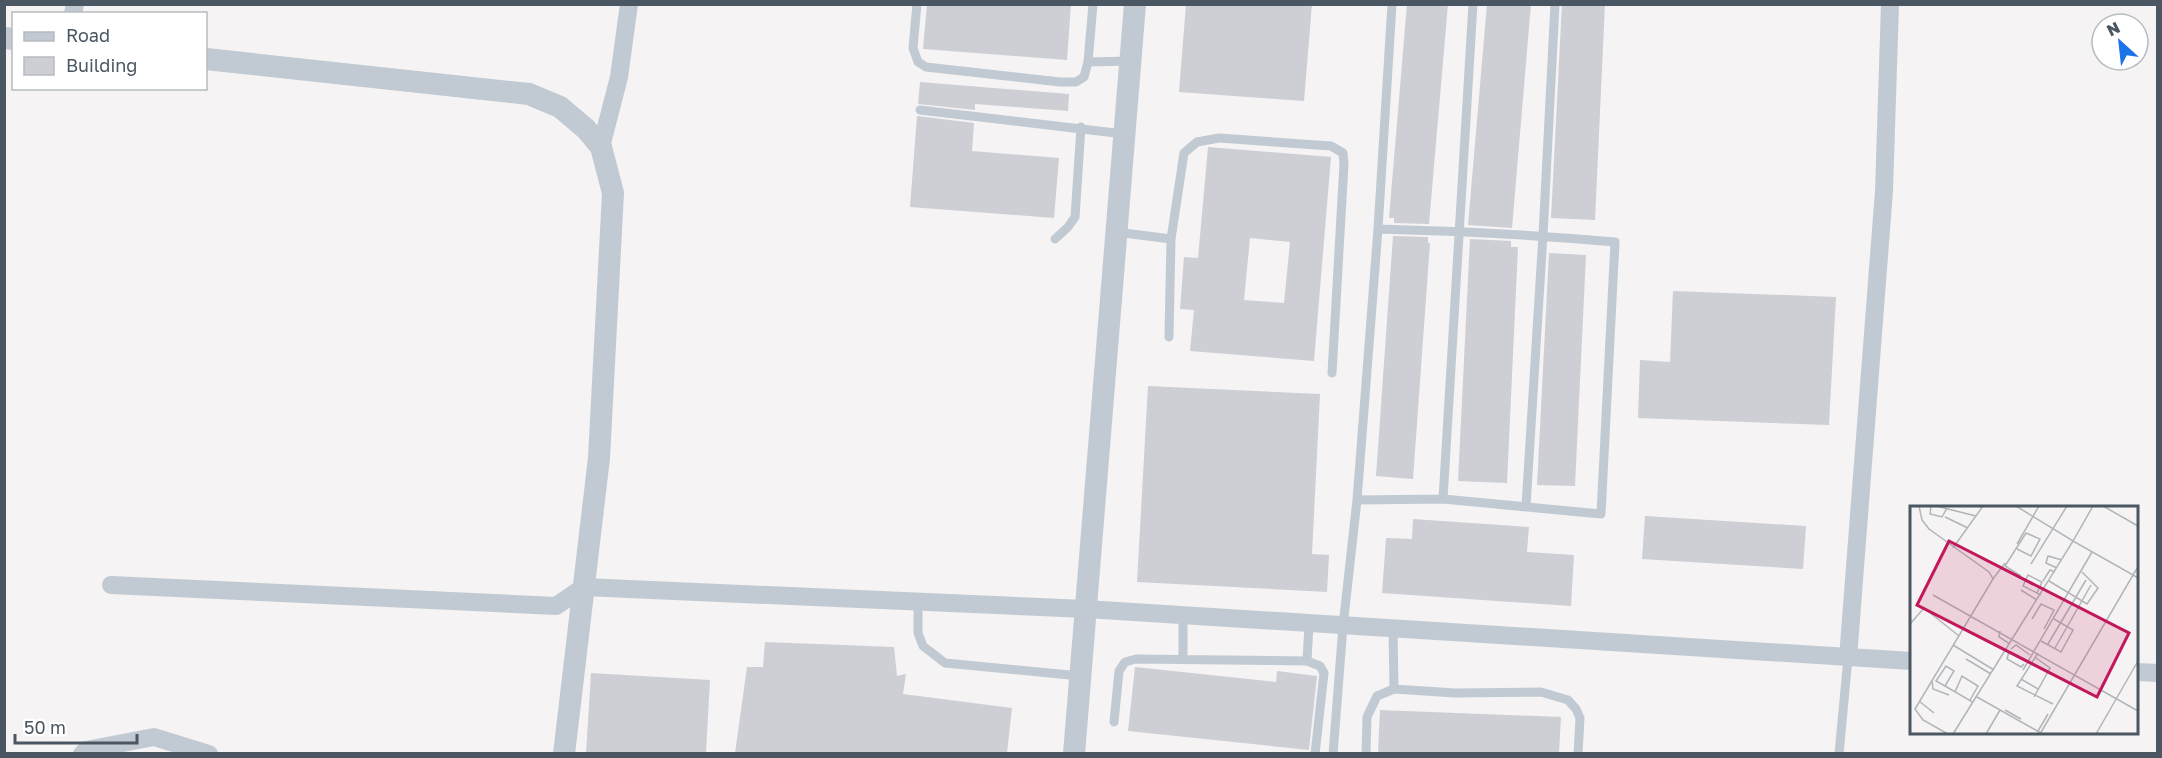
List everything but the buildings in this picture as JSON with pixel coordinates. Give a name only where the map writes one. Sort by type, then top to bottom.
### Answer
[{"type":"street","points":[[601,147],[619,77],[629,4]]},
{"type":"street","points":[[1074,753],[1135,4]]},
{"type":"street","points":[[1848,658],[1884,191],[1890,4]]},
{"type":"street","points":[[207,59],[529,94],[560,107],[586,129],[601,147],[612,193],[599,458],[564,753]]},
{"type":"street","points":[[111,585],[556,606],[584,587],[1086,609],[1910,661]]},
{"type":"street","points":[[2138,672],[2157,673]]},
{"type":"street","points":[[82,753],[86,750],[153,737],[209,753]]},
{"type":"lane","points":[[917,4],[913,48],[918,62],[926,67],[1060,82],[1076,82],[1084,77],[1088,62],[1093,4]]},
{"type":"lane","points":[[1333,753],[1343,626],[1357,500],[1378,229],[1392,4]]},
{"type":"lane","points":[[1443,499],[1473,4]]},
{"type":"lane","points":[[1526,506],[1555,4]]},
{"type":"lane","points":[[1088,62],[1130,62]]},
{"type":"lane","points":[[920,110],[1081,127],[1124,134]]},
{"type":"lane","points":[[1055,239],[1068,228],[1075,217],[1081,127]]},
{"type":"lane","points":[[1169,338],[1171,239],[1184,153],[1197,142],[1219,138],[1331,146],[1343,153],[1344,164],[1332,373]]},
{"type":"lane","points":[[1357,500],[1443,499],[1601,514],[1615,242],[1459,231],[1378,229]]},
{"type":"lane","points":[[1116,232],[1171,239]]},
{"type":"lane","points":[[918,602],[918,633],[923,646],[945,663],[1080,676]]},
{"type":"lane","points":[[1183,616],[1183,659]]},
{"type":"lane","points":[[1307,662],[1309,624]]},
{"type":"lane","points":[[1393,629],[1394,689]]},
{"type":"lane","points":[[1839,753],[1848,658]]},
{"type":"lane","points":[[1114,722],[1119,671],[1125,662],[1136,659],[1307,662],[1320,666],[1324,673],[1315,753]]},
{"type":"lane","points":[[1366,753],[1367,717],[1377,696],[1394,689],[1455,693],[1540,692],[1568,700],[1580,718],[1578,753]]}]
